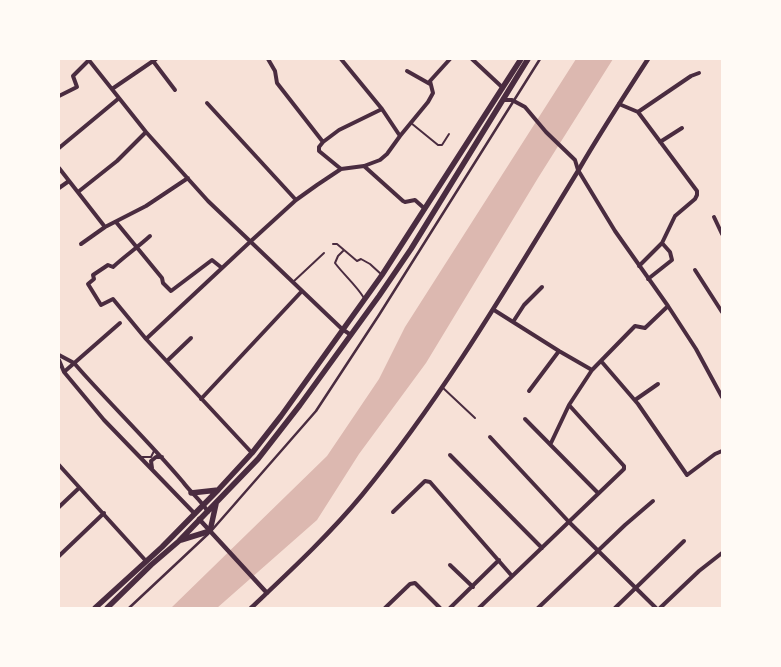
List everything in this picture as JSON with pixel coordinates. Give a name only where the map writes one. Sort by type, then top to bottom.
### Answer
[{"type":"main road","points":[[95,608],[204,505],[252,453],[281,416],[382,275],[521,59]]},
{"type":"main road","points":[[107,608],[152,564],[179,541],[258,459],[351,335],[411,249],[528,59]]},
{"type":"main road","points":[[191,493],[218,490]]},
{"type":"main road","points":[[179,541],[211,532],[216,502]]},
{"type":"street","points":[[59,96],[77,87],[73,76],[88,59],[118,99],[208,201],[342,329],[351,335]]},
{"type":"street","points":[[268,59],[277,83],[323,142]]},
{"type":"street","points":[[341,59],[382,108],[400,136]]},
{"type":"street","points":[[146,339],[296,200],[340,169],[364,166],[380,160],[387,154],[431,98],[433,93],[430,81],[450,59]]},
{"type":"street","points":[[472,59],[503,88]]},
{"type":"street","points":[[129,608],[211,532],[316,411],[379,315],[512,100],[540,59]]},
{"type":"street","points":[[251,608],[336,526],[362,495],[442,387],[494,310],[578,170],[648,59]]},
{"type":"street","points":[[112,89],[154,60],[175,90]]},
{"type":"street","points":[[407,71],[430,84]]},
{"type":"street","points":[[638,112],[691,76],[699,73]]},
{"type":"street","points":[[509,91],[512,100]]},
{"type":"street","points":[[59,148],[118,99]]},
{"type":"street","points":[[503,100],[512,100],[525,107],[546,132],[575,160],[578,170],[614,231],[668,306],[696,350],[722,397]]},
{"type":"street","points":[[207,103],[296,200]]},
{"type":"street","points":[[619,104],[638,112],[697,191],[695,199],[675,216],[662,243],[638,266]]},
{"type":"street","points":[[340,169],[319,151],[319,147],[339,130],[382,108]]},
{"type":"street","points":[[660,142],[682,128]]},
{"type":"street","points":[[78,192],[117,161],[146,132]]},
{"type":"street","points":[[364,166],[403,201],[415,200],[425,210]]},
{"type":"street","points":[[59,168],[105,227]]},
{"type":"street","points":[[81,244],[105,227],[146,206],[188,178]]},
{"type":"street","points":[[59,188],[69,181]]},
{"type":"street","points":[[714,217],[722,234]]},
{"type":"street","points":[[116,222],[162,278],[163,284],[171,291],[212,260],[222,268]]},
{"type":"street","points":[[150,236],[113,267],[108,265],[93,275],[93,280],[88,284],[101,306],[113,299],[146,339],[252,453]]},
{"type":"street","points":[[648,279],[672,260],[670,252],[662,243]]},
{"type":"street","points":[[695,270],[722,312]]},
{"type":"street","points":[[513,322],[524,305],[542,287]]},
{"type":"street","points":[[202,398],[302,291]]},
{"type":"street","points":[[551,443],[569,405],[592,370],[635,326],[645,328],[668,306]]},
{"type":"street","points":[[494,310],[592,370]]},
{"type":"street","points":[[64,372],[120,323]]},
{"type":"street","points":[[167,361],[191,338]]},
{"type":"street","points":[[529,391],[559,351]]},
{"type":"street","points":[[59,355],[74,363],[154,448],[208,512]]},
{"type":"street","points":[[59,360],[64,372],[116,433],[152,468],[266,592]]},
{"type":"street","points":[[601,361],[635,400],[687,475],[722,451]]},
{"type":"street","points":[[635,400],[658,384]]},
{"type":"street","points":[[479,608],[624,469],[624,466],[569,405]]},
{"type":"street","points":[[525,419],[551,443],[598,493]]},
{"type":"street","points":[[490,437],[569,522],[656,608]]},
{"type":"street","points":[[450,455],[542,548]]},
{"type":"street","points":[[152,468],[151,461],[162,457]]},
{"type":"street","points":[[59,465],[146,561]]},
{"type":"street","points":[[393,512],[425,481],[430,482],[512,576]]},
{"type":"street","points":[[59,507],[79,488]]},
{"type":"street","points":[[538,608],[653,500]]},
{"type":"street","points":[[59,556],[104,514]]},
{"type":"street","points":[[615,608],[684,541]]},
{"type":"street","points":[[660,608],[699,571],[722,553]]},
{"type":"street","points":[[450,608],[499,560]]},
{"type":"street","points":[[450,565],[472,587]]},
{"type":"street","points":[[385,608],[410,584],[415,583],[440,608]]},
{"type":"lane","points":[[411,123],[438,146],[442,145],[449,134]]},
{"type":"lane","points":[[333,244],[336,243],[356,261],[361,259],[370,264],[382,275]]},
{"type":"lane","points":[[344,250],[338,256],[335,263],[365,298]]},
{"type":"lane","points":[[293,282],[324,253]]},
{"type":"lane","points":[[442,387],[475,418]]},
{"type":"lane","points":[[141,457],[151,457],[154,448]]},
{"type":"shaded area","points":[[576,59],[613,59],[538,178],[426,363],[359,454],[317,520],[217,608],[171,608],[327,456],[379,379],[405,327]]}]
